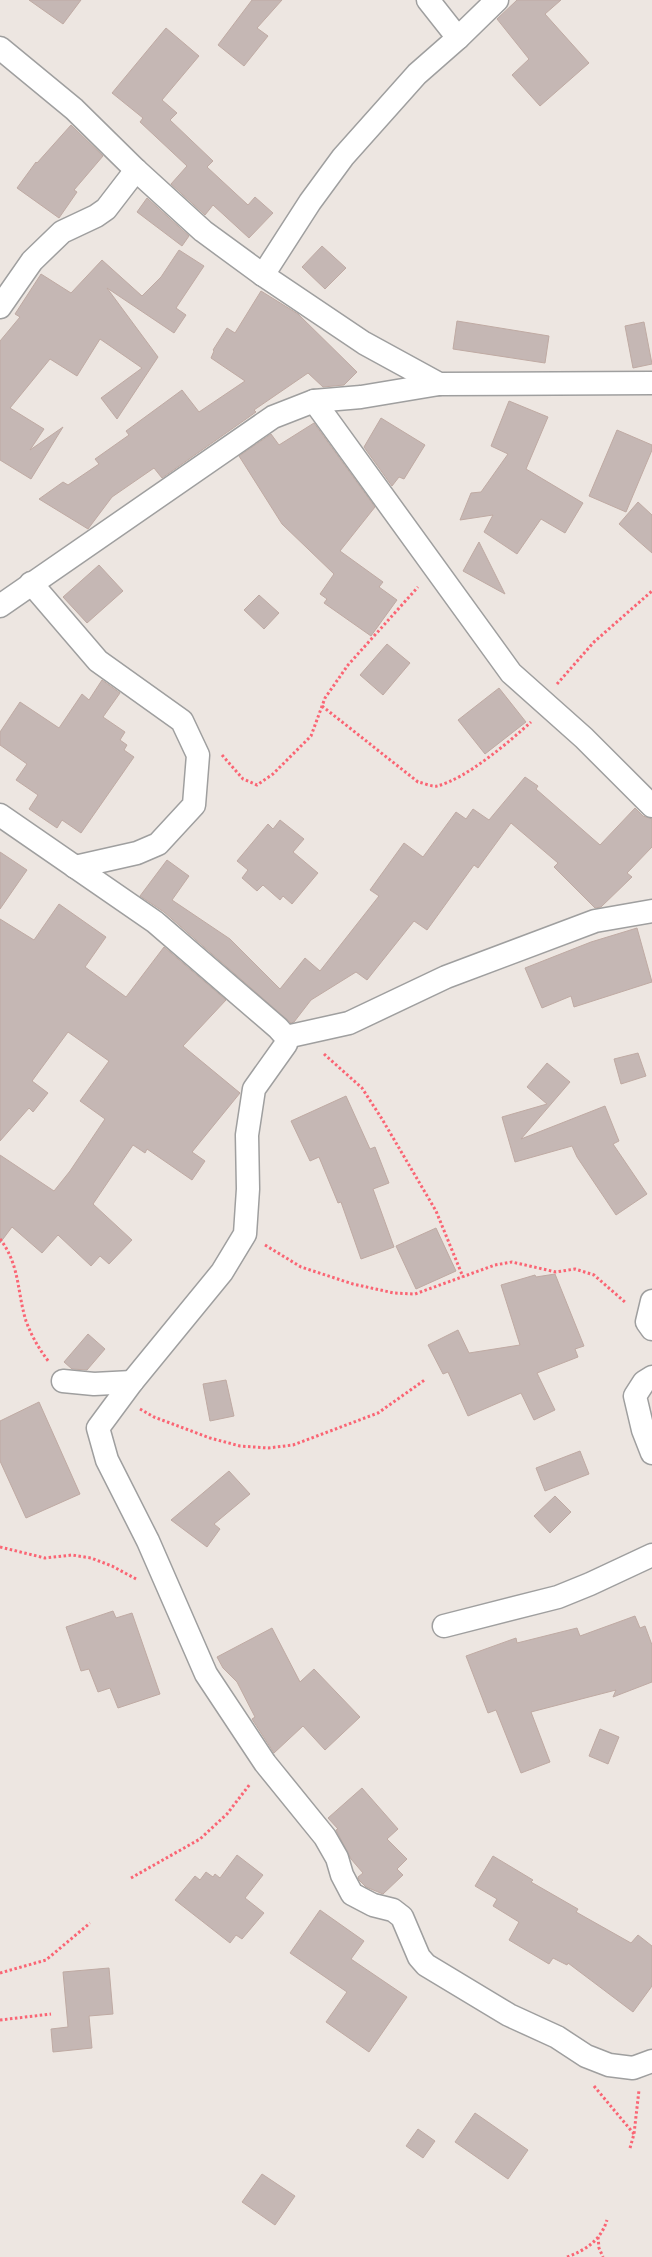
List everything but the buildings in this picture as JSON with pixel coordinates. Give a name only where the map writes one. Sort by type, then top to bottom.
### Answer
[{"type":"street","points":[[428,0],[458,38]]},
{"type":"street","points":[[263,275],[310,202],[343,157],[417,74],[497,0]]},
{"type":"street","points":[[0,48],[74,109],[136,170],[203,231],[263,275],[364,343],[439,384]]},
{"type":"street","points":[[0,307],[32,261],[62,232],[96,216],[106,209],[136,170]]},
{"type":"street","points":[[0,606],[273,417],[314,401],[361,397],[439,384],[652,382]]},
{"type":"street","points":[[314,401],[511,673],[584,738],[652,806]]},
{"type":"street","points":[[31,583],[98,661],[182,722],[198,755],[194,805],[158,844],[137,853],[75,866]]},
{"type":"street","points":[[0,815],[155,922],[278,1028],[291,1036],[349,1023],[446,977],[595,921],[652,912]]},
{"type":"street","points":[[291,1036],[254,1089],[247,1135],[248,1189],[245,1234],[222,1272],[126,1390],[98,1428],[107,1460],[148,1541],[206,1674],[265,1763],[325,1837],[337,1858],[342,1875],[352,1894],[373,1905],[393,1910],[402,1917],[419,1957],[426,1966],[509,2015],[557,2037],[586,2056],[617,2066],[633,2068],[647,2063]]},
{"type":"street","points":[[652,1377],[644,1382],[635,1396],[643,1430],[652,1452]]},
{"type":"street","points":[[63,1381],[126,1390]]},
{"type":"street","points":[[444,1626],[558,1597],[652,1555]]},
{"type":"path","points":[[221,754],[243,779],[257,785],[273,774],[311,736],[325,698],[348,665],[436,567]]},
{"type":"path","points":[[322,706],[418,782],[436,787],[459,776],[509,743],[532,720],[542,702],[594,642],[652,591]]},
{"type":"path","points":[[291,1036],[332,1059],[362,1088],[436,1211],[463,1277]]},
{"type":"path","points":[[245,1234],[301,1267],[353,1284],[394,1293],[415,1294],[495,1265],[512,1262],[556,1272],[575,1270],[594,1275],[650,1317]]},
{"type":"path","points":[[0,1239],[10,1252],[26,1320],[36,1345],[63,1381]]},
{"type":"path","points":[[126,1390],[154,1417],[210,1438],[240,1446],[268,1448],[293,1445],[378,1413],[426,1379]]},
{"type":"path","points":[[0,1547],[45,1558],[72,1555],[91,1558],[170,1594]]},
{"type":"path","points":[[131,1878],[200,1839],[227,1814],[265,1763]]},
{"type":"path","points":[[0,1973],[46,1960],[90,1923]]},
{"type":"path","points":[[0,2020],[51,2014]]},
{"type":"path","points":[[630,2148],[647,2063]]},
{"type":"path","points":[[567,2257],[592,2244],[605,2228],[607,2220]]},
{"type":"path","points":[[598,2237],[599,2248],[604,2257]]}]
